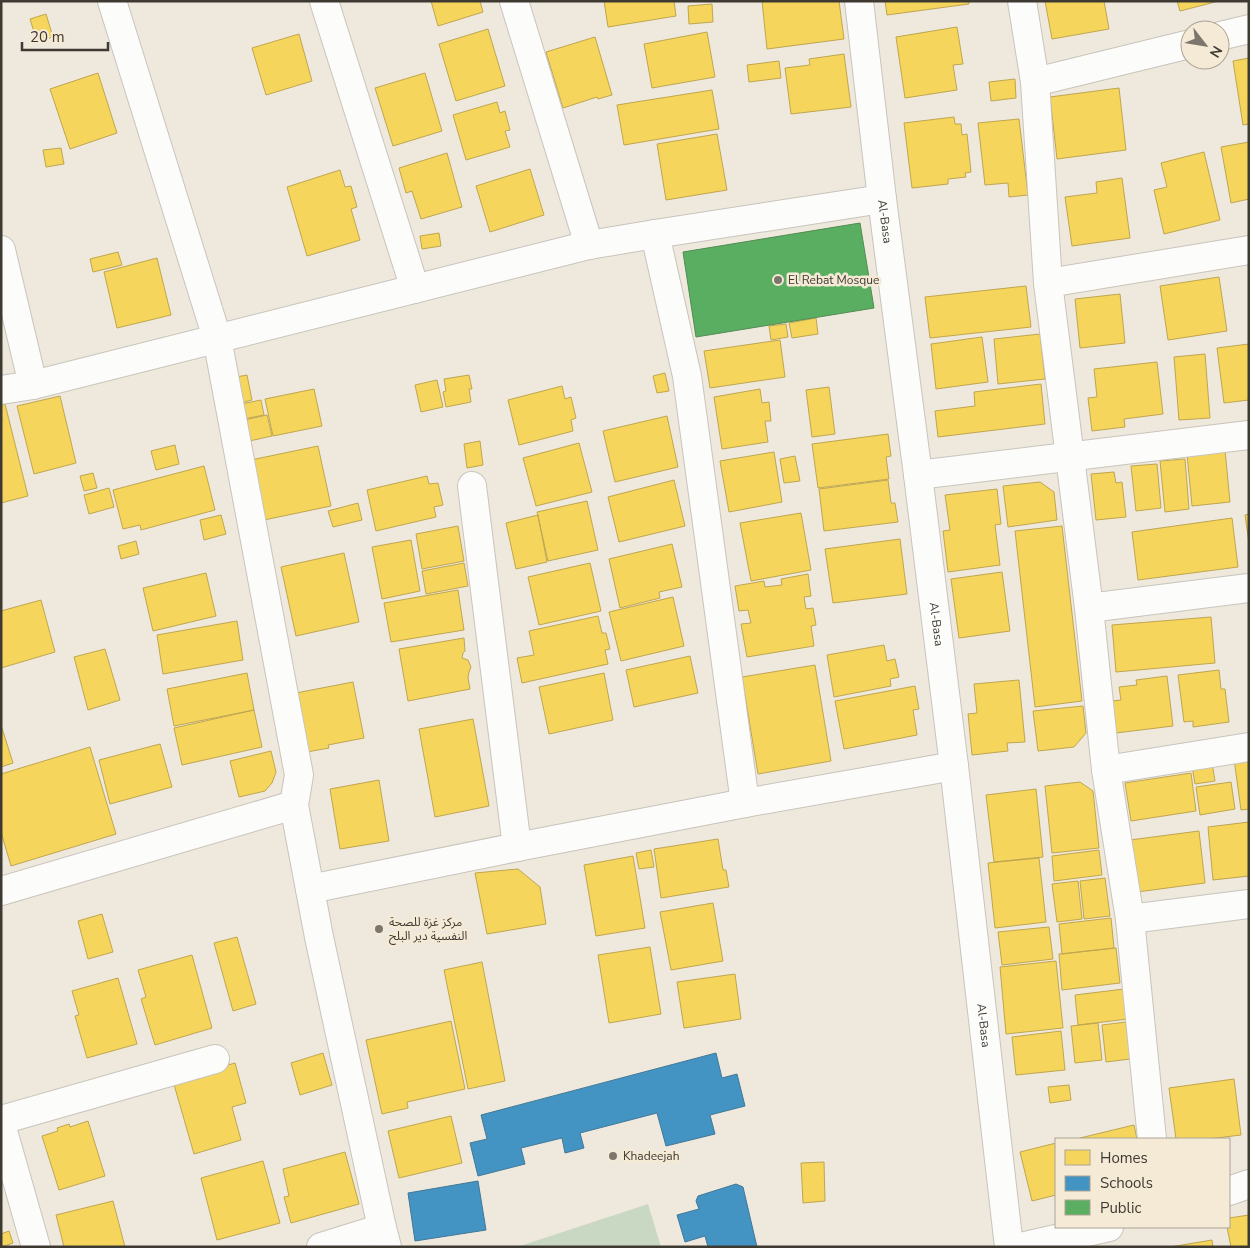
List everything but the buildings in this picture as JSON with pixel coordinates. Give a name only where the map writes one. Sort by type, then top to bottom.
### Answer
[{"type":"street","points":[[112,1],[217,338],[299,775],[294,805],[319,938],[384,1238],[321,1247]]},
{"type":"street","points":[[324,1],[415,289]]},
{"type":"street","points":[[514,1],[589,245]]},
{"type":"street","name":"Al-Basa","points":[[859,1],[882,199],[954,766],[1009,1247]]},
{"type":"street","points":[[1022,1],[1034,82],[1048,283],[1089,608],[1106,770],[1130,919],[1152,1138]]},
{"type":"street","points":[[1230,34],[1249,29]]},
{"type":"street","points":[[1034,82],[1180,46]]},
{"type":"street","points":[[1,390],[33,385],[589,245],[882,199]]},
{"type":"street","points":[[655,234],[687,376],[745,803]]},
{"type":"street","points":[[1,250],[33,385]]},
{"type":"street","points":[[1048,283],[1249,250]]},
{"type":"street","points":[[918,475],[1249,435]]},
{"type":"street","points":[[472,486],[517,847]]},
{"type":"street","points":[[1089,608],[1249,588]]},
{"type":"street","points":[[1106,770],[1249,747]]},
{"type":"street","points":[[310,889],[745,803],[954,766]]},
{"type":"street","points":[[1,891],[294,805]]},
{"type":"street","points":[[1130,919],[1249,904]]},
{"type":"street","points":[[1,1120],[215,1059]]},
{"type":"street","points":[[1,1124],[36,1247]]},
{"type":"street","points":[[1230,1191],[1249,1184]]},
{"type":"street","points":[[1021,1247],[1104,1228]]},
{"type":"green space","points":[[648,1204],[661,1247],[517,1247]]},
{"type":"place","name":"El Rebat Mosque","points":[[778,280]]},
{"type":"place","name":"مركز غزة للصحة النفسية دير البلح","points":[[379,929]]},
{"type":"place","name":"Khadeejah","points":[[613,1156]]}]
